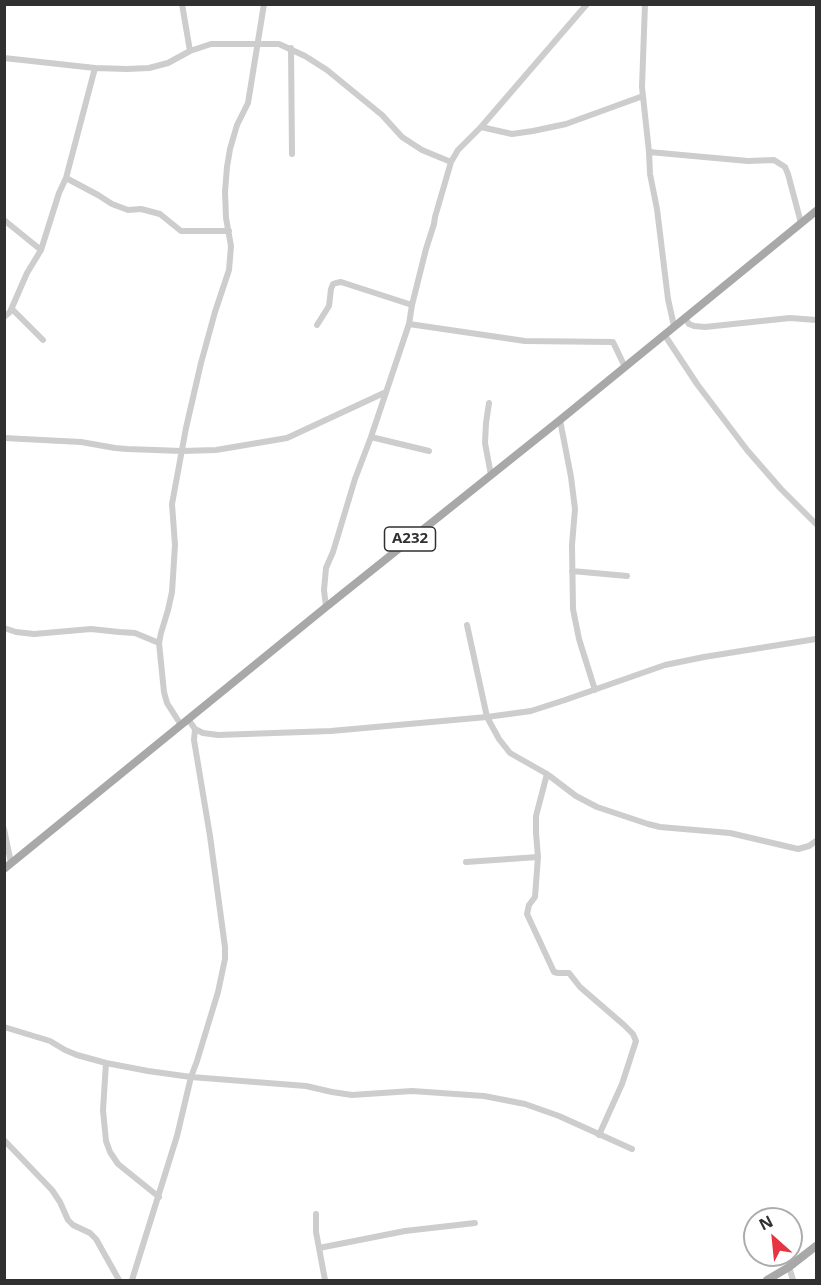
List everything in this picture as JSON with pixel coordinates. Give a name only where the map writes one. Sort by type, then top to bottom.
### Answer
[{"type":"main road","name":"A232","points":[[8,866],[816,211]]},
{"type":"main road","points":[[803,1256],[816,1246]]},
{"type":"main road","points":[[766,1281],[789,1267]]},
{"type":"street","points":[[182,4],[190,51]]},
{"type":"street","points":[[181,725],[167,703],[164,692],[159,643],[172,592],[176,545],[172,504],[201,363],[229,270],[231,246],[225,201],[227,167],[237,125],[248,103],[264,4]]},
{"type":"street","points":[[326,607],[324,590],[326,568],[355,478],[372,436],[410,324],[412,304],[451,162],[458,150],[481,127],[587,4]]},
{"type":"street","points":[[645,4],[642,87],[650,174],[674,326]]},
{"type":"street","points":[[4,58],[95,68],[149,68],[168,63],[190,51],[211,44],[279,44],[291,48],[327,70],[382,115],[402,137],[423,150],[451,162]]},
{"type":"street","points":[[291,48],[292,154]]},
{"type":"street","points":[[4,317],[12,309],[27,273],[41,250],[66,178],[95,68]]},
{"type":"street","points":[[481,127],[512,134],[533,132],[566,124],[643,96]]},
{"type":"street","points":[[649,152],[748,161],[774,160],[785,167],[801,223]]},
{"type":"street","points":[[66,178],[112,204],[128,210],[141,209],[160,214],[180,231],[229,231]]},
{"type":"street","points":[[4,220],[41,250]]},
{"type":"street","points":[[317,325],[329,306],[331,289],[336,282],[412,304]]},
{"type":"street","points":[[12,309],[43,340]]},
{"type":"street","points":[[685,318],[689,324],[705,327],[790,318],[816,320]]},
{"type":"street","points":[[410,324],[525,341],[613,342],[625,367]]},
{"type":"street","points":[[664,334],[697,384],[747,450],[816,524]]},
{"type":"street","points":[[4,438],[81,442],[115,448],[182,452],[216,450],[286,438],[386,392]]},
{"type":"street","points":[[489,403],[485,442],[491,475]]},
{"type":"street","points":[[560,420],[575,509],[572,544],[573,609],[579,639],[595,690]]},
{"type":"street","points":[[372,436],[429,452]]},
{"type":"street","points":[[572,571],[627,576]]},
{"type":"street","points":[[467,625],[487,717],[499,739],[510,753],[547,774],[576,796],[597,807],[648,824],[669,828],[730,833],[798,849],[816,841]]},
{"type":"street","points":[[4,628],[33,634],[91,629],[127,632],[159,643]]},
{"type":"street","points":[[188,719],[195,729],[203,733],[218,735],[331,731],[487,717],[531,711],[665,665],[816,639]]},
{"type":"street","points":[[132,1281],[177,1136],[191,1077],[218,992],[225,959],[210,836],[194,740],[195,729]]},
{"type":"street","points":[[547,774],[536,816],[538,857],[535,897],[529,905],[527,914],[554,972],[569,973],[580,987],[628,1030],[636,1041],[622,1084],[599,1135]]},
{"type":"street","points":[[4,829],[8,866]]},
{"type":"street","points":[[466,862],[538,857]]},
{"type":"street","points":[[4,1027],[50,1041],[77,1055],[148,1071],[191,1077],[306,1086],[352,1095],[412,1091],[484,1096],[525,1104],[559,1116],[632,1149]]},
{"type":"street","points":[[105,1063],[103,1110],[106,1141],[110,1152],[122,1168],[159,1197]]},
{"type":"street","points":[[4,1140],[52,1190],[68,1220],[96,1239],[119,1281]]},
{"type":"street","points":[[316,1214],[316,1232],[325,1281]]},
{"type":"street","points":[[319,1248],[405,1231],[475,1223]]},
{"type":"street","points":[[789,1267],[793,1281]]}]
